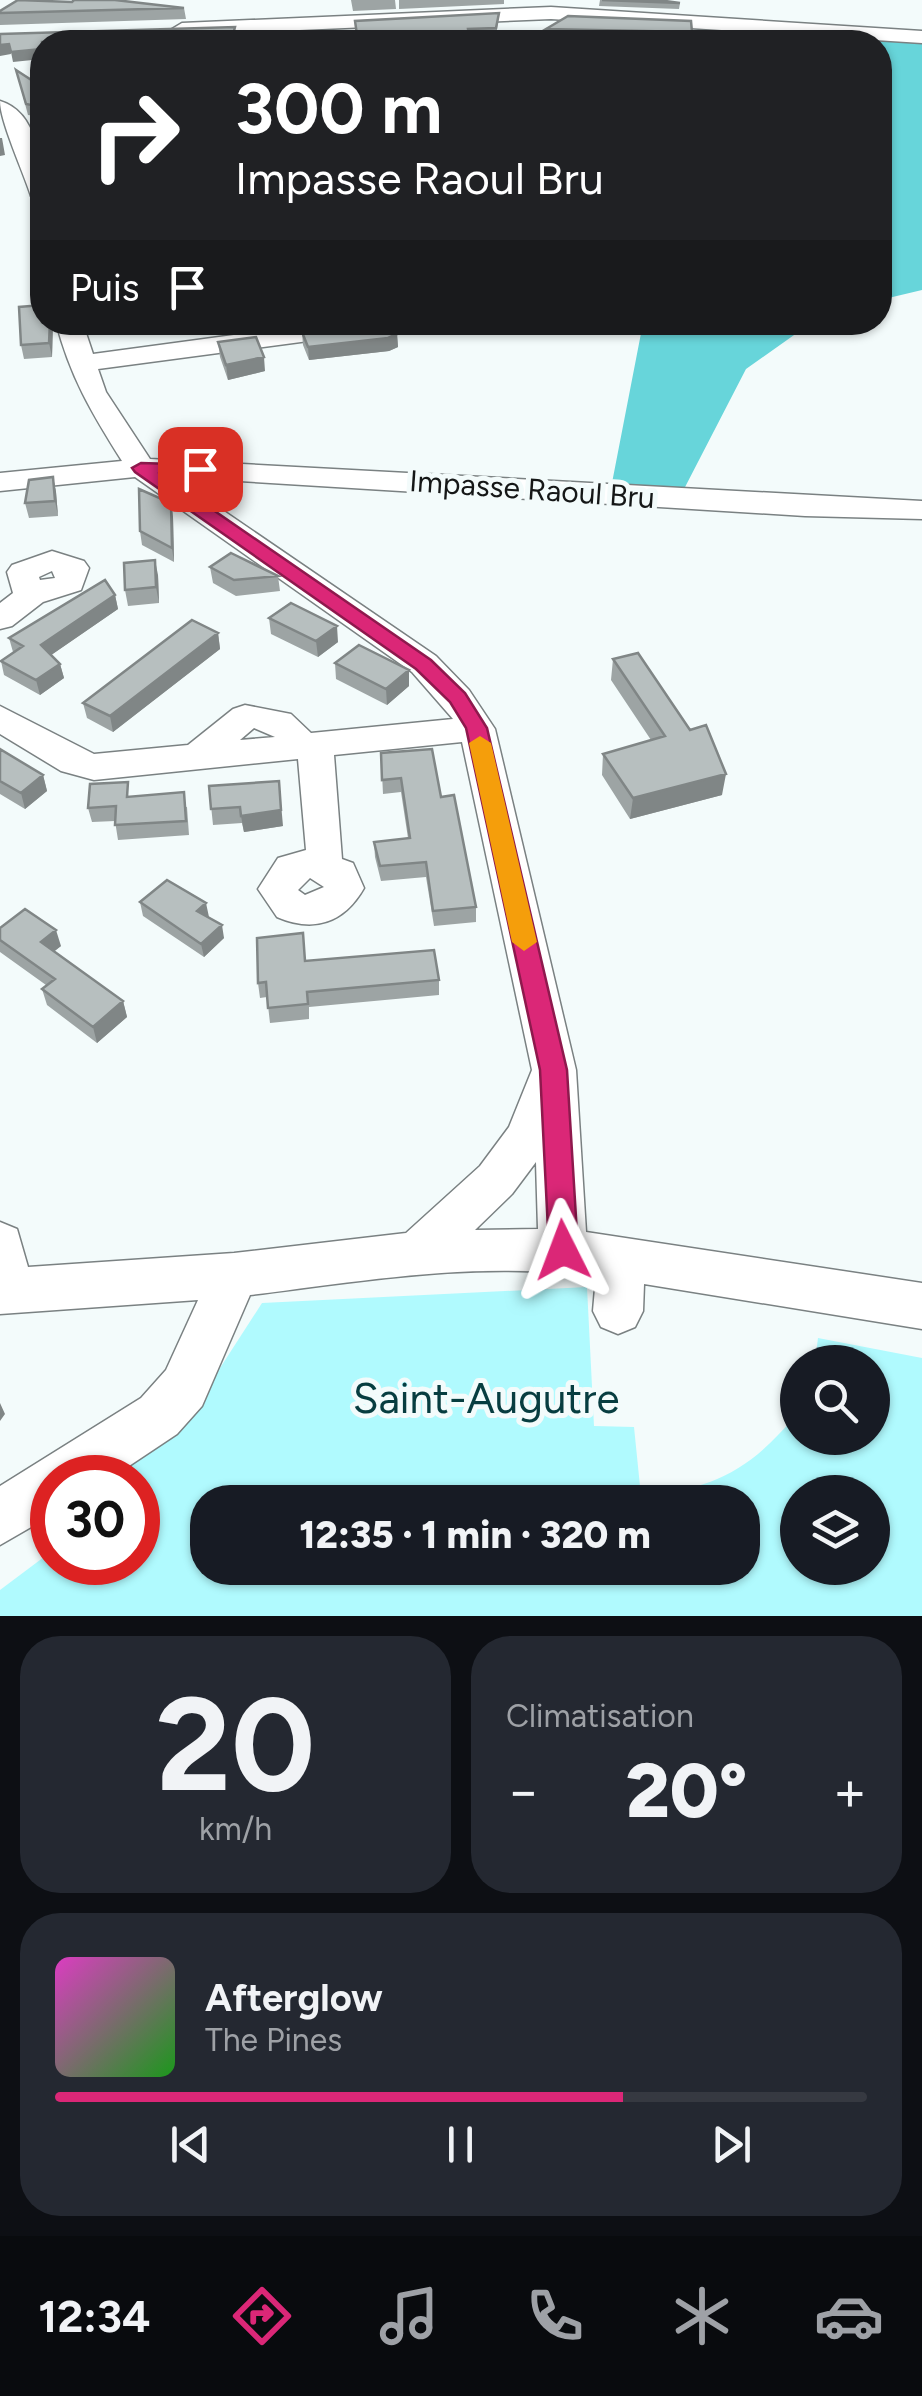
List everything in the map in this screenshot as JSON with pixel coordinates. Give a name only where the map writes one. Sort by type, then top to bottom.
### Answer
[{"type":"street","points":[[163,30],[552,13],[825,30]]},
{"type":"street","points":[[892,34],[922,36]]},
{"type":"street","points":[[0,107],[22,133],[30,158]]},
{"type":"street","points":[[72,335],[80,364],[141,468],[424,664],[458,698],[476,728],[554,1070],[563,1250]]},
{"type":"street","points":[[80,364],[295,335]]},
{"type":"street","name":"Impasse Raoul Bru","points":[[0,482],[141,468],[922,510]]},
{"type":"street","points":[[0,619],[36,592]]},
{"type":"street","points":[[0,718],[74,762],[94,766],[476,728]]},
{"type":"street","points":[[308,745],[325,850],[322,864]]},
{"type":"street","points":[[417,1253],[473,1201],[527,1138],[554,1070]]},
{"type":"street","points":[[3,1275],[234,1275],[417,1253],[563,1250],[922,1306]]},
{"type":"street","points":[[618,1311],[621,1258]]},
{"type":"street","points":[[98,1455],[158,1416],[184,1388],[234,1275]]},
{"type":"street","points":[[0,1518],[30,1498]]},
{"type":"green space","name":"Saint-Augutre","points":[[587,1287],[594,1426],[634,1427],[640,1485],[190,1485],[190,1585],[760,1585],[760,1485],[700,1485],[746,1463],[780,1433],[780,1455],[890,1455],[890,1352],[922,1358],[922,1616],[0,1616],[0,1590],[30,1568],[30,1585],[160,1585],[160,1455],[138,1455],[180,1430],[262,1303]]},
{"type":"green space","name":"Saint-Augutre","points":[[818,1338],[854,1345],[817,1345]]},
{"type":"shaded area","points":[[892,39],[922,41],[922,290],[892,297]]},
{"type":"shaded area","points":[[641,335],[794,335],[746,369],[683,491],[611,488]]},
{"type":"building","points":[[18,0],[115,0],[184,8],[0,13]]},
{"type":"building","points":[[602,0],[658,0],[680,3]]},
{"type":"building","points":[[499,13],[496,28],[468,30],[356,30],[355,21]]},
{"type":"building","points":[[568,16],[691,21],[692,30],[595,30],[546,29]]},
{"type":"building","points":[[235,27],[234,30],[134,30]]},
{"type":"building","points":[[30,33],[30,50],[11,52],[9,44],[0,45],[0,34]]},
{"type":"building","points":[[16,70],[30,79],[30,105],[26,104]]},
{"type":"building","points":[[30,306],[30,335],[49,335],[49,343],[21,345],[19,307]]},
{"type":"building","points":[[303,335],[395,335],[388,338],[308,347]]},
{"type":"building","points":[[256,337],[264,357],[226,365],[218,342]]},
{"type":"building","points":[[53,477],[55,501],[25,503],[29,480]]},
{"type":"building","points":[[139,489],[171,503],[172,548],[140,531]]},
{"type":"building","points":[[231,553],[278,576],[234,580],[210,567]]},
{"type":"building","points":[[155,560],[156,587],[125,590],[124,563]]},
{"type":"building","points":[[105,580],[115,595],[41,645],[60,664],[36,680],[1,661],[23,646],[9,638]]},
{"type":"building","points":[[291,603],[337,626],[316,641],[269,618]]},
{"type":"building","points":[[192,620],[218,633],[110,716],[83,703]]},
{"type":"building","points":[[359,645],[409,670],[386,689],[335,663]]},
{"type":"building","points":[[638,653],[690,730],[706,725],[726,774],[633,798],[603,754],[665,736],[613,659]]},
{"type":"building","points":[[0,749],[43,775],[21,793],[0,781]]},
{"type":"building","points":[[432,749],[441,797],[454,795],[476,907],[433,911],[426,862],[380,866],[374,842],[410,838],[401,778],[382,780],[381,753]]},
{"type":"building","points":[[279,781],[281,810],[241,816],[240,807],[211,809],[209,786]]},
{"type":"building","points":[[128,782],[127,797],[184,792],[186,821],[115,825],[116,806],[88,808],[90,784]]},
{"type":"building","points":[[167,880],[206,903],[197,911],[222,925],[201,944],[140,902]]},
{"type":"building","points":[[25,909],[56,930],[41,942],[123,1001],[93,1027],[42,989],[55,979],[0,940],[0,928]]},
{"type":"building","points":[[303,933],[305,961],[434,950],[439,980],[307,992],[308,1004],[268,1008],[266,982],[258,983],[257,938]]},
{"type":"slow traffic","points":[[480,743],[524,942]]},
{"type":"route","points":[[200,469],[141,468],[166,489],[424,664],[458,698],[476,728],[554,1070],[563,1250]]}]
